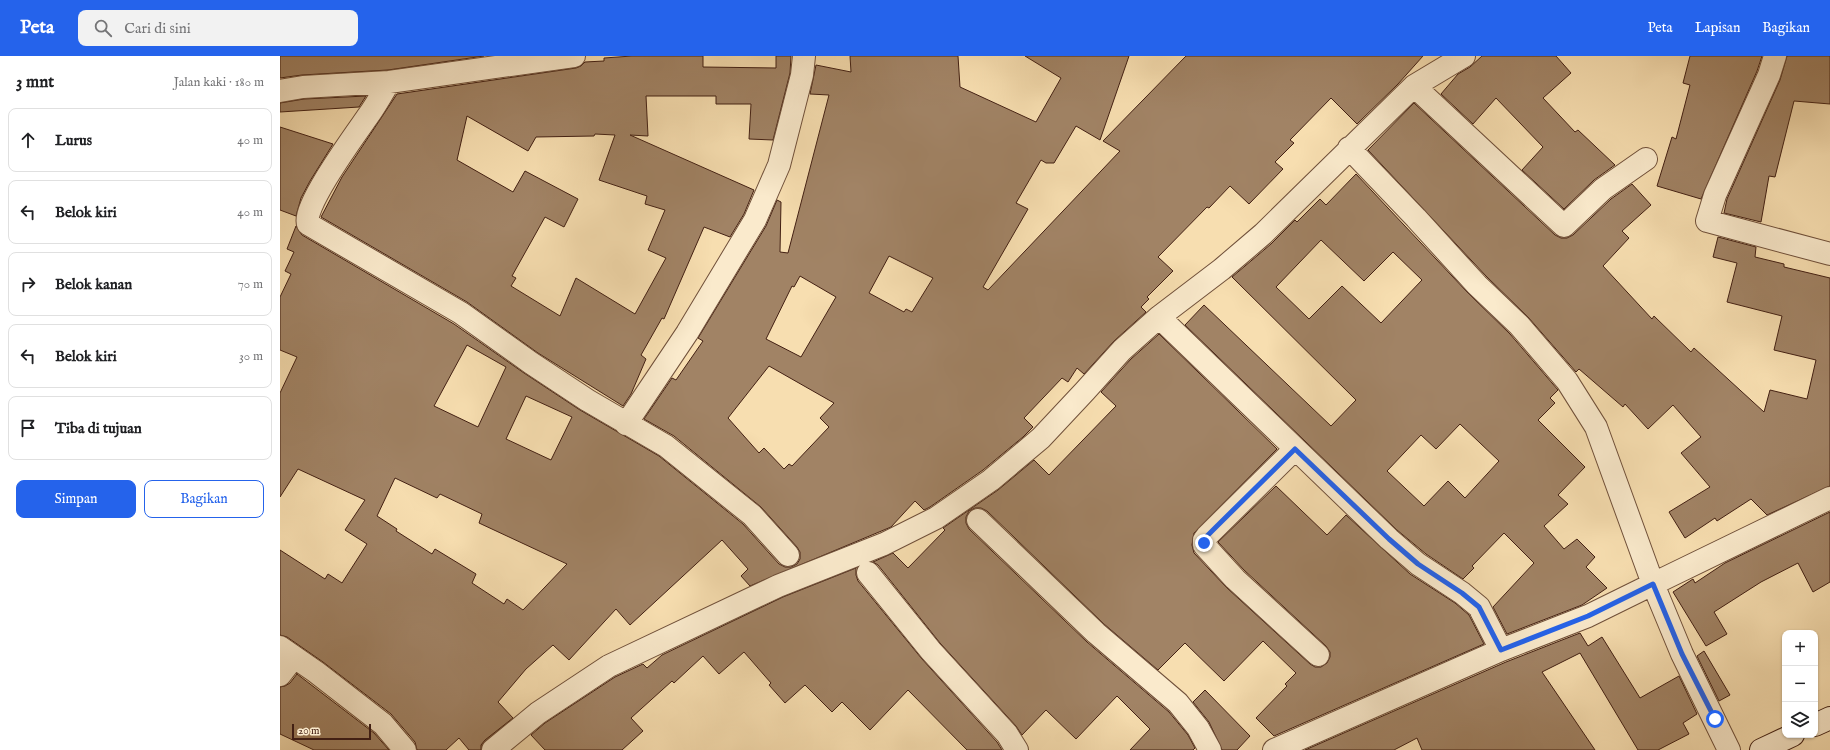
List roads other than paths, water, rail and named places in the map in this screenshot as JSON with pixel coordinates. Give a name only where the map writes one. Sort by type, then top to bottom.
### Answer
[{"type":"street","points":[[280,91],[303,87],[389,82],[574,56]]},
{"type":"street","points":[[626,424],[687,333],[755,220],[779,165],[802,75],[804,56]]},
{"type":"street","points":[[493,750],[538,713],[608,666],[778,586],[884,544],[936,518],[991,480],[1040,438],[1086,391],[1122,350],[1159,317],[1222,269],[1262,234],[1414,86],[1464,56]]},
{"type":"street","points":[[1776,56],[1716,195],[1707,221],[1830,254]]},
{"type":"street","points":[[389,82],[369,115],[337,160],[308,214],[306,220],[308,224],[461,313],[530,363],[626,424],[666,446],[711,481],[752,516],[788,555]]},
{"type":"street","points":[[1414,86],[1564,226],[1603,189],[1646,159]]},
{"type":"street","points":[[1349,148],[1477,285],[1519,325],[1567,381],[1596,427],[1653,584],[1682,654],[1729,750]]},
{"type":"street","points":[[1159,317],[1389,539],[1418,564],[1462,593],[1479,607],[1501,650]]},
{"type":"street","points":[[1295,449],[1207,536],[1204,545],[1235,578],[1318,655]]},
{"type":"street","points":[[1274,750],[1501,650],[1588,616],[1830,498]]},
{"type":"street","points":[[978,520],[1096,633],[1178,703],[1198,728],[1210,750]]},
{"type":"street","points":[[868,574],[931,651],[1007,734],[1017,750]]},
{"type":"street","points":[[280,675],[287,652],[383,724],[406,750]]},
{"type":"street","points":[[1818,724],[1830,718]]},
{"type":"street","points":[[1761,750],[1787,738]]},
{"type":"waterway","points":[[472,750],[512,722]]}]
